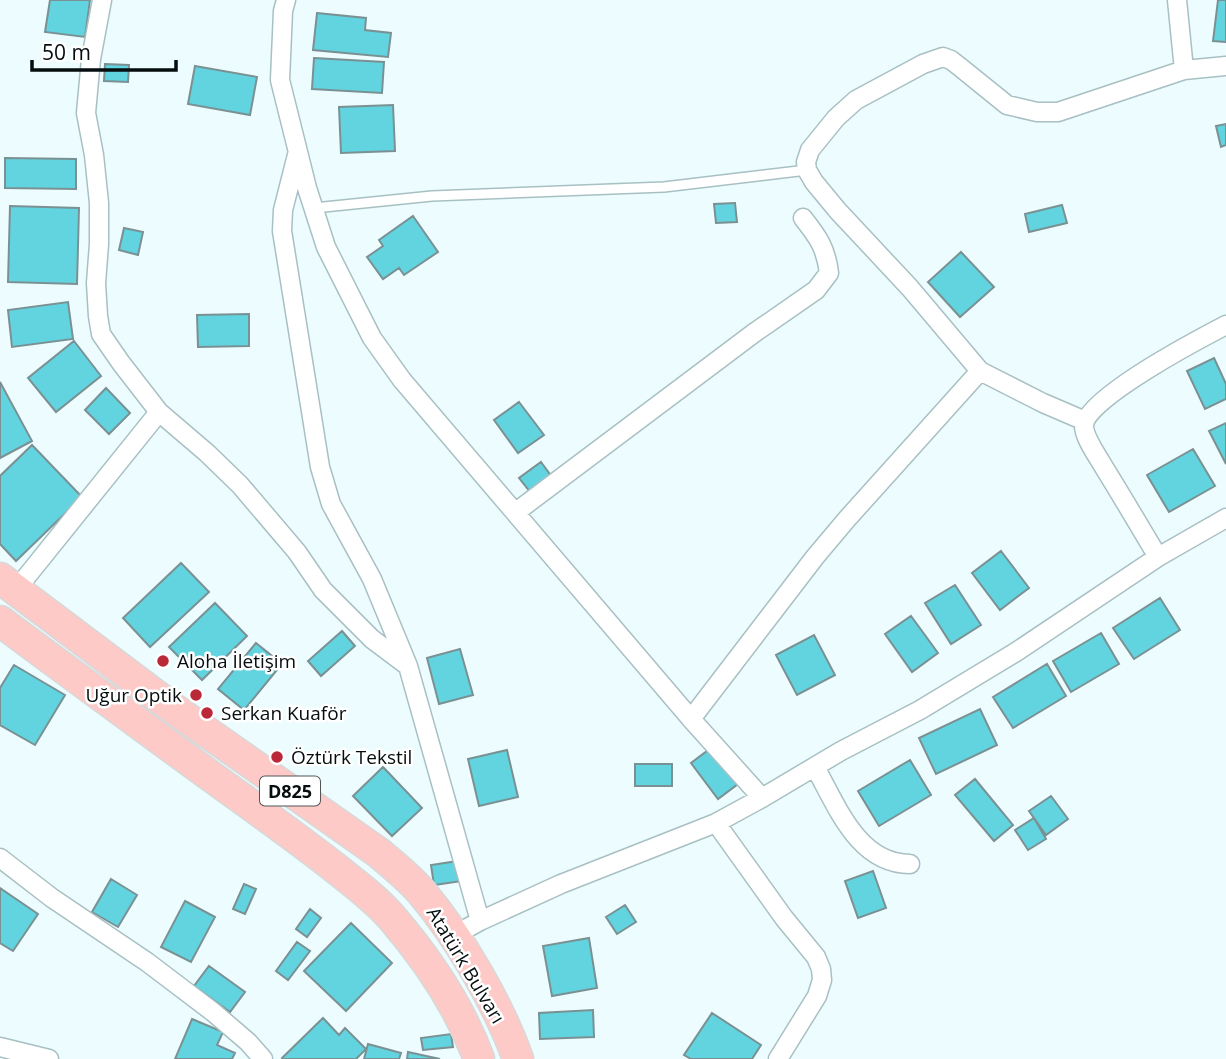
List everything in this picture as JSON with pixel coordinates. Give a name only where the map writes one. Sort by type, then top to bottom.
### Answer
[{"type":"highway","name":"Atatürk Bulvarı","points":[[8,584],[174,709],[379,853],[421,892],[453,936],[492,1003],[517,1059]]},
{"type":"highway","name":"Atatürk Bulvarı","points":[[0,621],[307,846],[370,897],[393,919],[443,988],[457,1010],[479,1059]]},
{"type":"street","points":[[102,0],[91,58],[86,113],[99,203],[96,284],[102,334],[159,412],[240,485],[297,552],[323,590],[372,639],[408,666]]},
{"type":"street","points":[[286,0],[283,11],[280,80],[298,151],[326,247],[372,338],[402,380],[691,719],[762,798]]},
{"type":"street","points":[[1177,0],[1184,70]]},
{"type":"street","points":[[1085,421],[980,371],[910,288],[814,182],[806,162],[810,150],[836,118],[856,100],[923,64],[943,57],[951,60],[1007,105],[1037,112],[1058,112],[1184,70],[1226,66]]},
{"type":"street","points":[[298,151],[283,210],[282,231],[320,467],[331,504],[372,579],[408,666],[480,921]]},
{"type":"street","points":[[516,512],[754,333],[816,290],[829,273],[827,256],[819,238],[803,218]]},
{"type":"street","points":[[1158,557],[1093,448],[1084,428],[1085,421],[1111,393],[1184,347],[1226,325]]},
{"type":"street","points":[[691,719],[815,557],[980,371]]},
{"type":"street","points":[[8,584],[159,412]]},
{"type":"street","points":[[453,936],[561,884],[716,822],[762,798],[841,751],[920,710],[1016,652],[1158,557],[1226,518]]},
{"type":"street","points":[[815,767],[859,840],[879,858],[897,864],[910,864]]},
{"type":"street","points":[[716,822],[784,918],[816,957],[821,969],[822,980],[817,996],[778,1059]]},
{"type":"street","points":[[0,858],[213,1012],[248,1042],[263,1059]]},
{"type":"street","points":[[0,1047],[49,1059]]},
{"type":"lane","points":[[314,208],[432,196],[664,187],[807,170]]},
{"type":"building","points":[[50,0],[90,0],[85,37],[45,32]]},
{"type":"building","points":[[1218,0],[1226,0],[1226,42],[1213,41]]},
{"type":"building","points":[[317,13],[366,18],[365,30],[391,33],[388,57],[313,50]]},
{"type":"building","points":[[314,58],[384,62],[382,93],[312,89]]},
{"type":"building","points":[[105,64],[129,65],[128,82],[104,81]]},
{"type":"building","points":[[195,66],[257,77],[250,115],[188,104]]},
{"type":"building","points":[[393,105],[395,151],[341,153],[339,107]]},
{"type":"building","points":[[1226,124],[1226,145],[1221,147],[1216,126]]},
{"type":"building","points":[[5,158],[76,159],[76,189],[5,188]]},
{"type":"building","points":[[735,203],[737,222],[716,223],[714,204]]},
{"type":"building","points":[[1062,205],[1067,223],[1029,232],[1025,214]]},
{"type":"building","points":[[10,206],[79,208],[77,284],[8,282]]},
{"type":"building","points":[[413,216],[438,252],[404,275],[399,268],[383,279],[367,257],[383,246],[379,240]]},
{"type":"building","points":[[124,228],[143,232],[138,255],[119,250]]},
{"type":"building","points":[[961,252],[994,287],[960,317],[928,282]]},
{"type":"building","points":[[68,302],[73,339],[12,347],[8,310]]},
{"type":"building","points":[[249,314],[249,346],[198,347],[197,315]]},
{"type":"building","points":[[74,341],[101,376],[56,412],[28,378]]},
{"type":"building","points":[[1214,358],[1226,384],[1226,399],[1205,409],[1187,371]]},
{"type":"building","points":[[0,382],[32,441],[0,458]]},
{"type":"building","points":[[106,388],[130,413],[109,434],[85,410]]},
{"type":"building","points":[[519,402],[544,435],[518,453],[494,420]]},
{"type":"building","points":[[1226,423],[1226,464],[1209,431]]},
{"type":"building","points":[[32,445],[82,497],[16,561],[0,544],[0,476]]},
{"type":"building","points":[[1193,449],[1215,486],[1169,512],[1147,475]]},
{"type":"building","points":[[541,462],[552,477],[531,493],[519,478]]},
{"type":"building","points":[[1001,551],[1029,588],[1000,610],[972,573]]},
{"type":"building","points":[[181,563],[209,592],[150,647],[123,618]]},
{"type":"building","points":[[955,585],[981,625],[951,644],[925,603]]},
{"type":"building","points":[[1160,598],[1180,630],[1134,659],[1113,628]]},
{"type":"building","points":[[215,603],[247,636],[202,680],[169,647]]},
{"type":"building","points":[[911,616],[938,653],[912,672],[885,634]]},
{"type":"building","points":[[342,631],[355,646],[321,676],[308,661]]},
{"type":"building","points":[[1101,633],[1119,664],[1071,692],[1053,661]]},
{"type":"building","points":[[814,635],[835,675],[797,695],[776,655]]},
{"type":"building","points":[[256,643],[282,664],[244,710],[218,689]]},
{"type":"building","points":[[460,649],[473,695],[439,704],[427,658]]},
{"type":"building","points":[[1047,664],[1066,696],[1013,728],[993,697]]},
{"type":"building","points":[[14,665],[65,695],[35,745],[0,725],[0,688]]},
{"type":"building","points":[[980,709],[997,745],[936,774],[919,738]]},
{"type":"building","points":[[711,748],[738,784],[718,799],[691,763]]},
{"type":"building","points":[[507,750],[518,797],[479,806],[468,759]]},
{"type":"building","points":[[910,760],[931,795],[879,826],[858,791]]},
{"type":"building","points":[[635,764],[672,764],[672,786],[635,786]]},
{"type":"building","points":[[383,767],[422,808],[392,836],[353,796]]},
{"type":"building","points":[[975,779],[1013,825],[994,841],[955,795]]},
{"type":"building","points":[[1051,796],[1068,819],[1046,835],[1029,811]]},
{"type":"building","points":[[1034,818],[1046,839],[1028,850],[1015,830]]},
{"type":"building","points":[[458,861],[462,881],[434,885],[431,865]]},
{"type":"building","points":[[873,871],[886,908],[858,918],[845,881]]},
{"type":"building","points":[[111,879],[137,895],[118,927],[92,912]]},
{"type":"building","points":[[244,884],[256,889],[245,914],[233,909]]},
{"type":"building","points":[[0,888],[38,914],[13,951],[0,943]]},
{"type":"building","points":[[185,901],[215,917],[191,962],[161,947]]},
{"type":"building","points":[[625,905],[636,922],[617,934],[606,917]]},
{"type":"building","points":[[310,909],[321,918],[307,937],[296,929]]},
{"type":"building","points":[[351,923],[392,963],[346,1011],[304,971]]},
{"type":"building","points":[[589,938],[597,988],[552,996],[543,946]]},
{"type":"building","points":[[297,942],[310,951],[288,980],[276,971]]},
{"type":"building","points":[[209,966],[245,992],[230,1012],[194,986]]},
{"type":"building","points":[[593,1010],[594,1037],[540,1039],[539,1013]]},
{"type":"building","points":[[712,1013],[761,1045],[752,1059],[691,1059],[684,1055]]},
{"type":"building","points":[[323,1018],[339,1035],[345,1028],[366,1049],[356,1059],[282,1058]]},
{"type":"building","points":[[192,1019],[223,1032],[217,1045],[235,1053],[232,1059],[175,1059]]},
{"type":"building","points":[[451,1034],[453,1047],[423,1050],[421,1038]]},
{"type":"building","points":[[368,1044],[401,1053],[399,1059],[364,1059]]},
{"type":"building","points":[[408,1052],[440,1059],[407,1059]]},
{"type":"place","name":"Aloha İletişim","points":[[163,661]]},
{"type":"place","name":"Uğur Optik","points":[[196,695]]},
{"type":"place","name":"Serkan Kuaför","points":[[207,713]]},
{"type":"place","name":"Öztürk Tekstil","points":[[277,757]]}]
